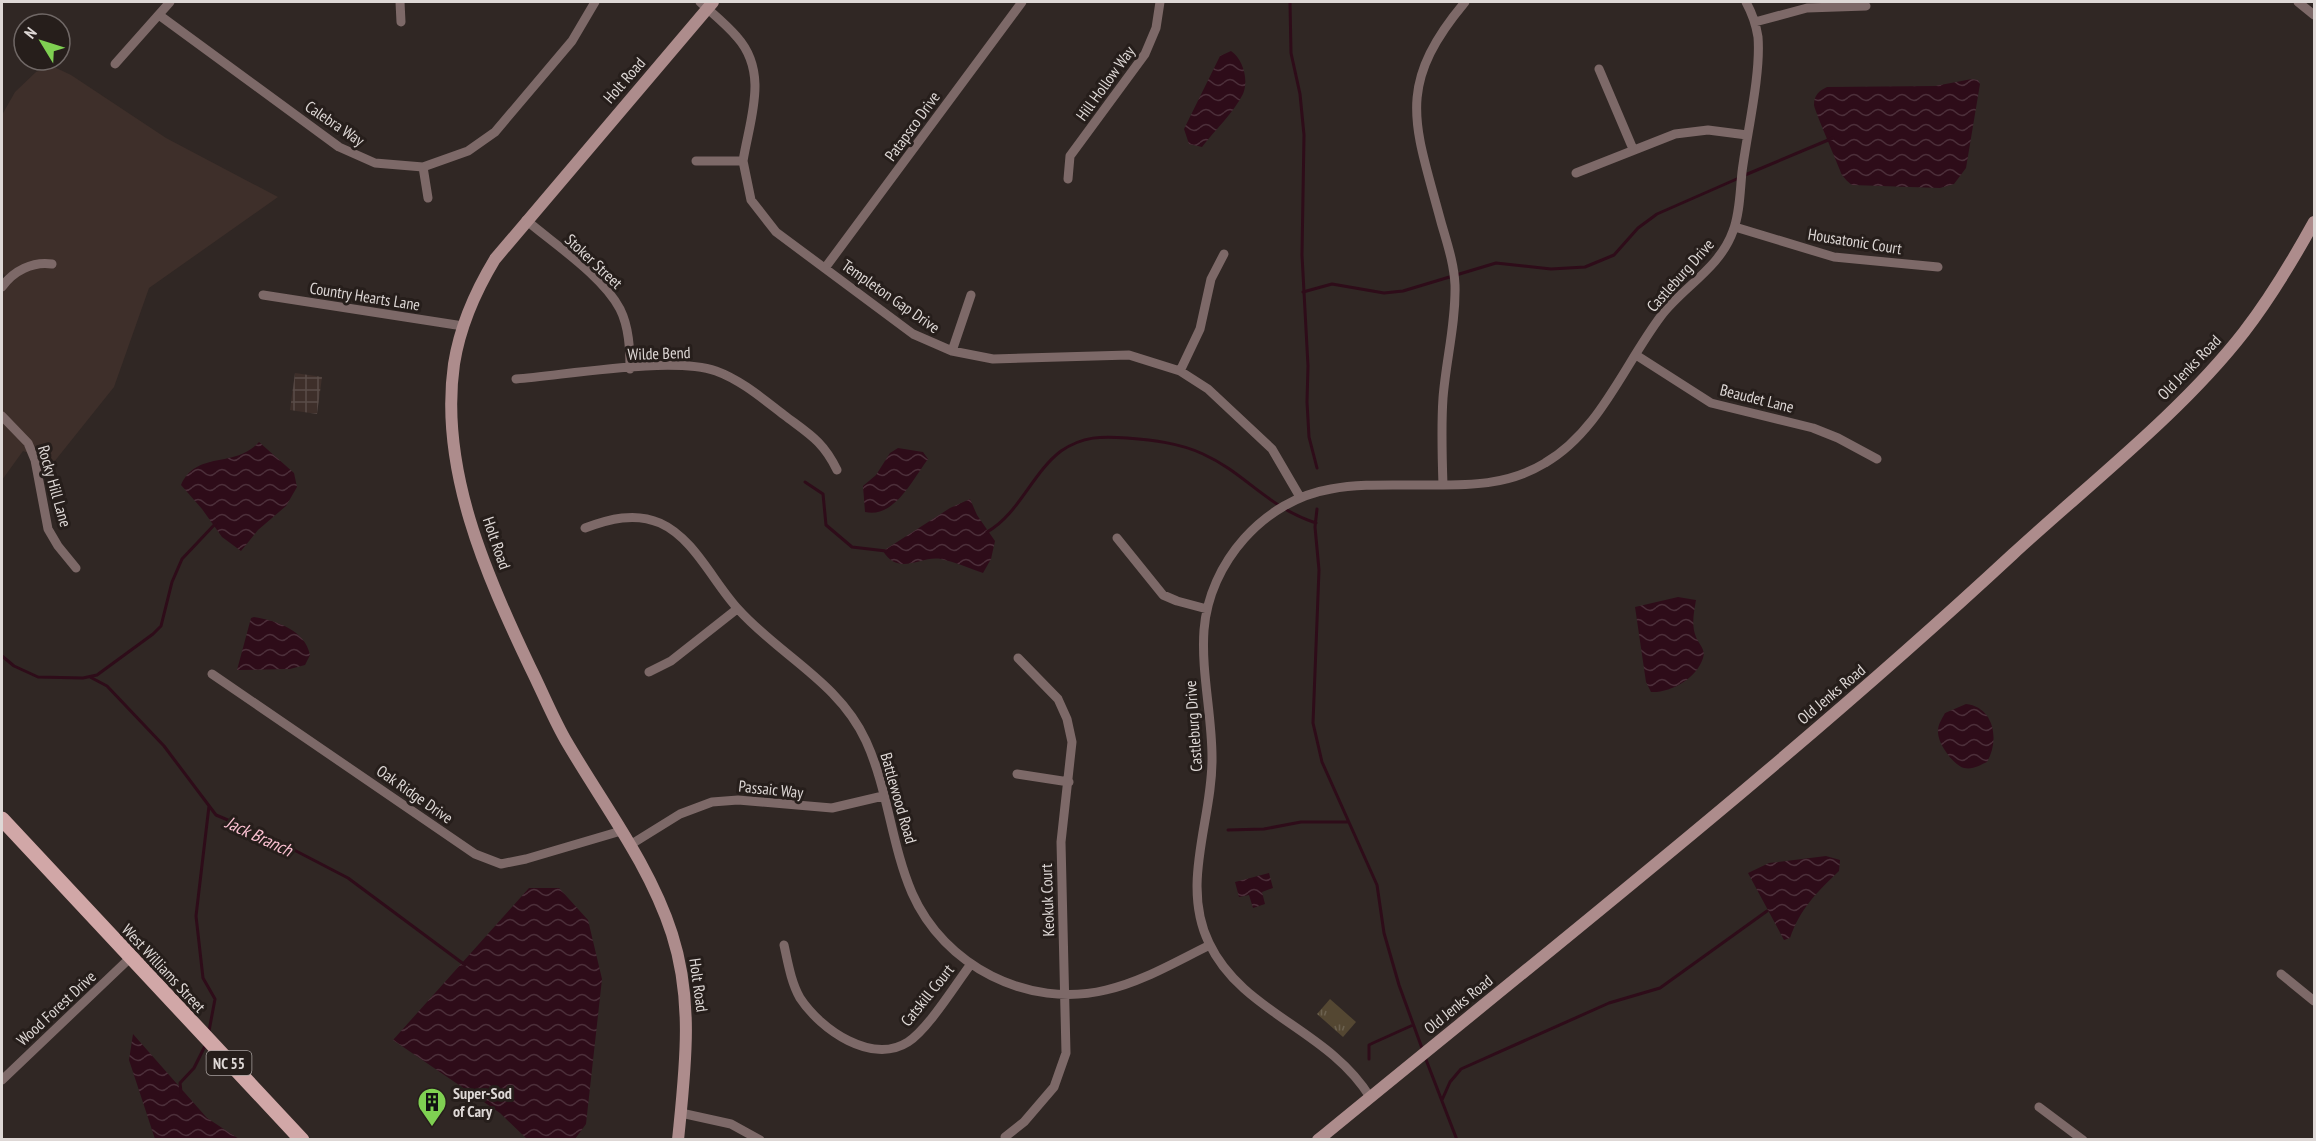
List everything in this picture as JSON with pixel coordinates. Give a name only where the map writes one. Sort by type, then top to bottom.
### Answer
[{"type":"main road","name":"West Williams Street","points":[[2,819],[302,1140]]},
{"type":"street","points":[[115,64],[170,2]]},
{"type":"street","points":[[400,2],[400,22]]},
{"type":"street","name":"Calebra Way","points":[[159,15],[339,147],[375,163],[423,167],[468,151],[495,132],[572,41],[595,2]]},
{"type":"street","name":"Patapsco Drive","points":[[825,268],[1022,2]]},
{"type":"street","name":"Hill Hollow Way","points":[[1068,179],[1070,156],[1152,41],[1158,2]]},
{"type":"street","points":[[1443,485],[1443,398],[1455,284],[1448,247],[1418,138],[1417,102],[1419,84],[1430,50],[1465,2]]},
{"type":"street","name":"Castleburg Drive","points":[[1370,1096],[1349,1067],[1330,1050],[1236,982],[1210,945],[1199,916],[1196,885],[1212,757],[1203,633],[1220,573],[1237,546],[1261,522],[1300,497],[1329,489],[1354,486],[1477,485],[1502,481],[1527,473],[1563,452],[1589,425],[1670,305],[1717,259],[1735,227],[1757,60],[1755,22],[1746,2]]},
{"type":"street","points":[[2298,2],[2314,15]]},
{"type":"street","name":"Templeton Gap Drive","points":[[707,4],[738,37],[754,67],[757,86],[743,161],[747,188],[757,210],[776,232],[913,334],[952,351],[993,358],[1129,356],[1180,371],[1208,389],[1272,448],[1300,497]]},
{"type":"street","name":"Holt Road","points":[[678,1140],[687,1021],[683,976],[668,920],[630,845],[564,736],[508,620],[478,544],[460,474],[452,423],[453,379],[463,326],[477,292],[495,259],[707,4]]},
{"type":"street","points":[[1755,22],[1807,8],[1866,6]]},
{"type":"street","points":[[1599,69],[1633,149]]},
{"type":"street","points":[[1576,173],[1675,134],[1691,131],[1747,135]]},
{"type":"street","points":[[696,161],[743,161]]},
{"type":"street","points":[[423,167],[428,198]]},
{"type":"street","name":"Stoker Street","points":[[526,220],[613,298],[624,321],[630,369]]},
{"type":"street","name":"Old Jenks Road","points":[[1318,1140],[1903,655],[2118,459],[2194,388],[2243,334],[2271,294],[2314,222]]},
{"type":"street","name":"Housatonic Court","points":[[1735,227],[1793,247],[1834,256],[1938,267]]},
{"type":"street","points":[[1180,371],[1200,329],[1211,279],[1224,254]]},
{"type":"street","points":[[2,287],[9,277],[18,271],[43,263],[52,264]]},
{"type":"street","points":[[952,351],[970,294]]},
{"type":"street","name":"Country Hearts Lane","points":[[263,295],[463,326]]},
{"type":"street","name":"Beaudet Lane","points":[[1636,354],[1711,403],[1813,428],[1838,438],[1877,459]]},
{"type":"street","name":"Wilde Bend","points":[[516,379],[690,365],[731,377],[826,447],[837,470]]},
{"type":"street","name":"Rocky Hill Lane","points":[[2,416],[28,443],[35,460],[48,529],[76,568]]},
{"type":"street","name":"Battlewood Road","points":[[585,528],[625,517],[650,519],[661,523],[685,541],[737,609],[821,681],[849,711],[867,742],[904,871],[920,908],[946,943],[971,964],[1021,988],[1065,995],[1107,990],[1130,982],[1210,945]]},
{"type":"street","points":[[1117,538],[1163,595],[1177,602],[1208,609]]},
{"type":"street","points":[[649,672],[671,661],[737,609]]},
{"type":"street","name":"Keokuk Court","points":[[1005,1137],[1033,1113],[1059,1077],[1066,1053],[1060,856],[1073,754],[1067,718],[1053,690],[1018,658]]},
{"type":"street","name":"Oak Ridge Drive","points":[[212,674],[475,854],[501,864],[526,859],[621,831]]},
{"type":"street","points":[[1017,774],[1069,782]]},
{"type":"street","name":"Passaic Way","points":[[630,845],[680,814],[712,802],[738,800],[832,808],[883,796]]},
{"type":"street","name":"Catskill Court","points":[[784,945],[794,985],[808,1008],[850,1040],[878,1051],[898,1047],[918,1033],[971,964]]},
{"type":"street","name":"Wood Forest Drive","points":[[2,1080],[130,958]]},
{"type":"street","points":[[2281,974],[2314,1001]]},
{"type":"street","points":[[2039,1107],[2083,1140]]},
{"type":"street","points":[[681,1113],[731,1124],[760,1140]]},
{"type":"shaded area","points":[[36,72],[65,72],[166,138],[278,197],[149,288],[114,387],[54,462],[23,451],[2,480],[2,292],[9,282],[2,272],[2,115],[15,92]]},
{"type":"shaded area","points":[[295,373],[322,377],[317,414],[290,410]]},
{"type":"green space","points":[[1330,999],[1356,1022],[1343,1037],[1317,1014]]},
{"type":"water","points":[[1231,51],[1239,59],[1244,70],[1243,94],[1230,114],[1202,147],[1189,144],[1184,129],[1220,56]]},
{"type":"water","points":[[1972,79],[1978,80],[1980,84],[1966,168],[1954,184],[1940,188],[1852,185],[1842,175],[1814,105],[1816,96],[1822,90],[1827,87],[1935,86]]},
{"type":"water","points":[[259,442],[294,473],[297,487],[286,506],[258,530],[241,551],[222,537],[181,485],[188,474],[197,467],[239,455]]},
{"type":"water","points":[[898,448],[923,452],[928,459],[894,504],[875,513],[865,512],[863,486],[876,475],[890,453]]},
{"type":"water","points":[[970,499],[977,515],[995,541],[991,559],[983,573],[941,559],[896,563],[889,559],[883,551],[950,508]]},
{"type":"water","points":[[1678,597],[1696,600],[1694,628],[1704,655],[1695,672],[1682,683],[1667,690],[1651,692],[1646,682],[1635,607]]},
{"type":"water","points":[[251,618],[281,624],[296,633],[307,646],[310,655],[305,665],[290,669],[237,670]]},
{"type":"water","points":[[1966,704],[1983,711],[1992,726],[1993,735],[1991,753],[1987,762],[1970,768],[1960,766],[1951,758],[1938,736],[1939,724],[1945,713]]},
{"type":"water","points":[[1826,856],[1840,860],[1839,871],[1810,901],[1790,938],[1784,940],[1748,873],[1769,863]]},
{"type":"water","points":[[1269,873],[1273,888],[1262,892],[1265,904],[1253,908],[1249,895],[1239,897],[1235,882]]},
{"type":"water","points":[[529,888],[559,888],[588,920],[602,979],[586,1124],[575,1139],[527,1139],[500,1113],[393,1040]]},
{"type":"water","points":[[133,1034],[207,1118],[239,1139],[155,1139],[129,1060]]},
{"type":"waterway","points":[[1290,2],[1291,53],[1300,94],[1304,135],[1302,255],[1308,366],[1307,402],[1309,437],[1317,468]]},
{"type":"waterway","points":[[1745,175],[1833,138]]},
{"type":"waterway","points":[[1303,292],[1332,284],[1384,293],[1403,291],[1496,263],[1551,269],[1585,267],[1614,255],[1638,228],[1657,214],[1739,178]]},
{"type":"waterway","points":[[987,532],[1008,515],[1042,470],[1061,451],[1077,442],[1101,437],[1156,441],[1194,450],[1218,462],[1284,508],[1316,523]]},
{"type":"waterway","points":[[805,482],[823,494],[826,525],[852,547],[886,551]]},
{"type":"waterway","points":[[1317,509],[1315,527],[1319,570],[1313,723],[1322,762],[1377,885],[1384,933],[1399,985],[1423,1051]]},
{"type":"waterway","points":[[2,656],[14,666],[38,677],[83,678],[97,675],[161,626],[172,582],[182,559],[216,523]]},
{"type":"waterway","name":"Jack Branch","points":[[90,677],[107,686],[164,746],[216,815],[273,839],[348,878],[465,965]]},
{"type":"waterway","points":[[209,806],[196,916],[203,978],[215,999],[209,1031]]},
{"type":"waterway","points":[[1228,830],[1264,829],[1301,822],[1347,822]]},
{"type":"waterway","points":[[1442,1100],[1450,1082],[1461,1069],[1609,1003],[1660,988],[1767,911]]},
{"type":"waterway","points":[[1369,1059],[1369,1045],[1413,1025]]},
{"type":"waterway","points":[[181,1092],[180,1083],[194,1068],[205,1046]]},
{"type":"waterway","points":[[1425,1057],[1457,1140]]},
{"type":"place","name":"Super-Sod of Cary","points":[[432,1128]]}]
